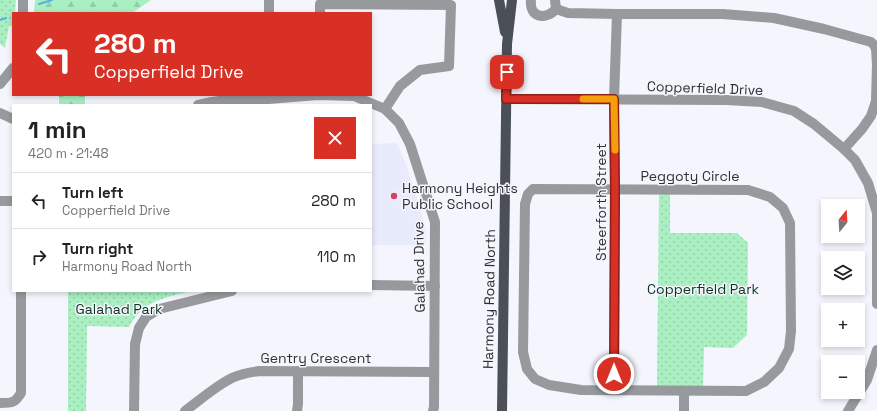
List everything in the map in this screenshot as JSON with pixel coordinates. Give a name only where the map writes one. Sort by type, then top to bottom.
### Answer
[{"type":"main road","name":"Harmony Road North","points":[[499,0],[507,44]]},
{"type":"main road","name":"Harmony Road North","points":[[502,411],[507,44],[512,0]]},
{"type":"street","points":[[23,0],[23,12]]},
{"type":"street","points":[[269,0],[269,12]]},
{"type":"street","points":[[531,0],[531,8],[533,12],[541,16],[549,15],[555,5],[568,13],[723,14],[774,18],[824,29],[871,42],[876,49],[876,101],[871,116],[862,129],[844,149]]},
{"type":"street","points":[[320,12],[320,4],[452,5],[449,66],[420,70],[400,86],[385,109]]},
{"type":"street","name":"Steerforth Street","points":[[614,390],[614,99],[617,14]]},
{"type":"street","points":[[0,84],[12,69]]},
{"type":"street","name":"Galahad Drive","points":[[203,104],[226,100],[293,96]]},
{"type":"street","name":"Galahad Drive","points":[[354,96],[385,109],[399,123],[410,144],[435,222],[433,411]]},
{"type":"street","name":"Copperfield Drive","points":[[506,99],[726,100],[762,102],[794,111],[814,124],[844,149],[855,160],[868,183],[877,213],[877,304]]},
{"type":"street","points":[[0,113],[12,119]]},
{"type":"street","name":"Peggoty Circle","points":[[533,189],[615,190],[748,190],[770,197],[783,208],[790,223],[791,330],[789,349],[779,368],[764,382],[746,391],[581,390],[549,385],[534,379],[527,369],[523,352],[525,204],[528,194],[533,189]]},
{"type":"street","points":[[0,201],[12,201]]},
{"type":"street","points":[[372,285],[435,286]]},
{"type":"street","points":[[0,403],[14,402],[21,393],[21,292]]},
{"type":"street","points":[[134,411],[135,344],[139,328],[146,317],[159,309],[228,292]]},
{"type":"street","points":[[848,411],[867,380],[877,350]]},
{"type":"street","name":"Gentry Crescent","points":[[186,411],[225,382],[245,373],[260,371],[434,372]]},
{"type":"street","points":[[297,411],[298,371]]},
{"type":"street","points":[[684,391],[684,411]]},
{"type":"shaded area","name":"Harmony Heights Public School","points":[[397,143],[406,164],[422,214],[426,231],[426,245],[372,245],[372,144]]},
{"type":"green space","points":[[0,0],[16,0],[15,12],[12,12],[12,25],[9,26],[5,48],[0,44]]},
{"type":"green space","points":[[35,0],[151,0],[133,12],[34,12]]},
{"type":"green space","points":[[59,96],[85,96],[85,104],[59,104]]},
{"type":"green space","name":"Copperfield Park","points":[[659,193],[670,193],[670,233],[737,233],[748,243],[747,335],[733,348],[704,347],[703,387],[657,386]]},
{"type":"green space","name":"Galahad Park","points":[[68,292],[188,292],[164,298],[148,306],[134,318],[129,327],[87,326],[86,411],[68,411]]},
{"type":"waterway","points":[[39,4],[52,0]]},
{"type":"waterway","points":[[0,20],[6,18]]},
{"type":"slow traffic","points":[[583,99],[614,99],[615,150]]},
{"type":"place","name":"Harmony Heights Public School","points":[[394,196]]},
{"type":"route","points":[[507,72],[506,99],[614,99],[614,374]]}]
